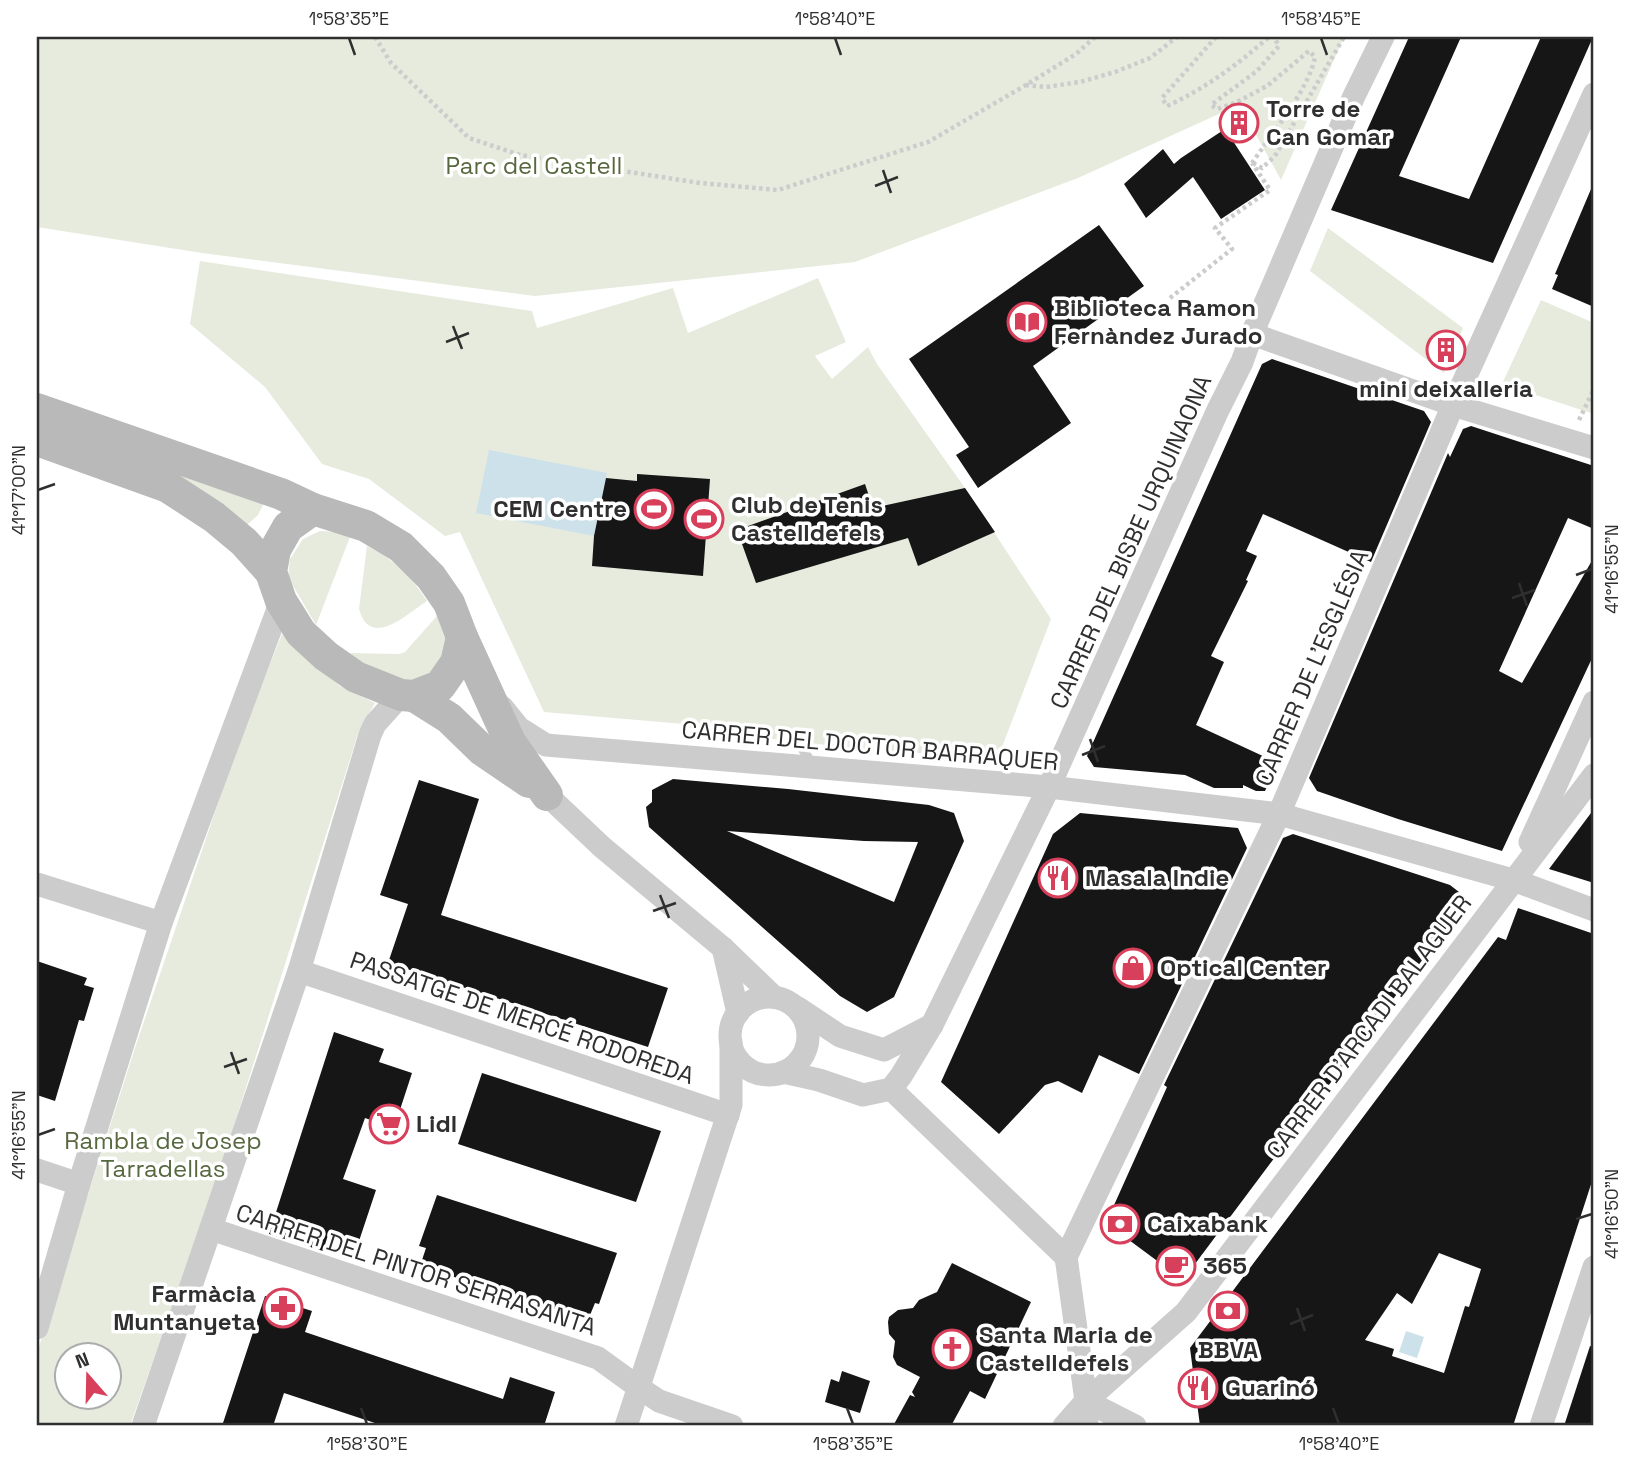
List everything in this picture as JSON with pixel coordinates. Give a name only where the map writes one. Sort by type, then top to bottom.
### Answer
[{"type":"street","name":"CARRER DEL BISBE URQUINAONA","points":[[891,1089],[932,1025],[1049,787],[1242,362],[1354,96],[1382,37]]},
{"type":"street","name":"CARRER DE L'ESGLÉSIA","points":[[1066,1257],[1279,814],[1453,405],[1594,94]]},
{"type":"street","points":[[1252,334],[1453,405],[1594,448]]},
{"type":"street","points":[[37,409],[366,526],[401,547],[431,577],[449,603],[510,742],[547,795]]},
{"type":"street","points":[[37,440],[167,487],[214,517],[244,542],[276,587],[301,633],[326,656],[356,677],[407,695],[449,718],[482,750],[547,795],[602,847],[783,1000],[801,1012],[807,1023],[809,1035],[802,1058],[775,1075],[748,1069],[740,1062],[731,1042]]},
{"type":"street","points":[[37,1328],[161,923],[276,587],[275,550],[288,527],[313,509]]},
{"type":"street","points":[[143,1426],[299,971],[370,735],[375,724],[407,695],[440,686],[456,663],[462,637]]},
{"type":"street","name":"CARRER DEL DOCTOR BARRAQUER","points":[[486,689],[519,728],[546,746],[1049,787],[1279,814],[1513,880],[1594,910]]},
{"type":"street","points":[[1513,880],[1594,702]]},
{"type":"street","name":"CARRER D'ARCADI BALAGUER","points":[[1064,1426],[1086,1401],[1186,1312],[1594,775]]},
{"type":"street","points":[[37,884],[161,923]]},
{"type":"street","points":[[723,948],[738,1013]]},
{"type":"street","name":"PASSATGE DE MERCÉ RODOREDA","points":[[299,971],[730,1110]]},
{"type":"street","points":[[626,1426],[730,1110],[730,1031],[738,1013],[745,1005],[764,997],[783,1000],[840,1036],[884,1050],[932,1025]]},
{"type":"street","points":[[783,1072],[819,1080],[863,1096],[891,1089],[1066,1257],[1087,1426]]},
{"type":"street","points":[[730,1110],[758,1073]]},
{"type":"street","points":[[37,1170],[79,1184]]},
{"type":"street","name":"CARRER DEL PINTOR SERRASANTA","points":[[211,1229],[598,1358],[659,1401],[732,1426]]},
{"type":"street","points":[[1541,1426],[1594,1267]]},
{"type":"street","points":[[1086,1401],[1135,1426]]},
{"type":"lane","points":[[798,741],[815,768]]},
{"type":"path","points":[[375,37],[391,63],[469,138],[520,155],[700,183],[778,190],[928,142],[1076,54],[1095,37]]},
{"type":"path","points":[[1026,85],[1046,87],[1080,82],[1115,72],[1150,58],[1177,37]]},
{"type":"path","points":[[1216,37],[1162,98],[1167,106],[1236,66],[1271,37],[1279,46],[1256,71],[1211,105],[1217,109],[1235,103],[1267,86],[1309,51],[1315,57],[1293,104],[1252,163]]},
{"type":"path","points":[[1252,163],[1262,168],[1275,156],[1344,37]]},
{"type":"path","points":[[1170,298],[1232,249],[1216,229],[1270,190],[1252,163]]},
{"type":"path","points":[[1579,421],[1594,389]]},
{"type":"green space","name":"Parc del Castell","points":[[37,37],[1344,37],[1281,180],[1254,131],[1243,103],[1078,178],[855,262],[535,296],[202,253],[37,227]]},
{"type":"green space","points":[[1328,228],[1463,328],[1444,373],[1310,271]]},
{"type":"green space","name":"Club de Tenis Castelldefels","points":[[200,261],[532,311],[537,328],[673,288],[688,333],[818,278],[846,342],[815,356],[832,379],[868,347],[1051,619],[1002,747],[1001,759],[863,749],[693,730],[684,724],[544,712],[460,532],[445,536],[369,479],[322,464],[265,387],[190,324]]},
{"type":"green space","points":[[1541,300],[1594,323],[1594,414],[1502,384]]},
{"type":"green space","points":[[154,461],[264,503],[258,515],[247,525]]},
{"type":"green space","points":[[320,531],[339,532],[350,537],[316,625],[288,577],[290,559],[303,539]]},
{"type":"green space","points":[[367,546],[401,569],[427,601],[400,620],[380,628],[371,627],[364,621],[359,609]]},
{"type":"green space","points":[[437,616],[445,634],[445,649],[433,670],[419,679],[403,680],[389,676],[362,664],[350,653],[405,652]]},
{"type":"green space","name":"Rambla de Josep Tarradellas","points":[[284,629],[309,661],[340,686],[375,703],[358,734],[217,1179],[130,1426],[37,1426],[37,1353],[135,1048],[238,744]]},
{"type":"water","points":[[489,450],[607,473],[594,536],[476,513]]},
{"type":"water","points":[[1406,1331],[1424,1337],[1417,1358],[1399,1352]]},
{"type":"building","points":[[1409,37],[1461,37],[1399,176],[1469,199],[1541,37],[1593,37],[1493,263],[1331,210]]},
{"type":"building","points":[[1241,112],[1247,116],[1250,123],[1246,131],[1231,138],[1265,190],[1221,219],[1193,177],[1146,218],[1124,184],[1163,149],[1174,164],[1225,129],[1227,132],[1230,117]]},
{"type":"building","points":[[1594,182],[1594,307],[1552,289],[1558,275],[1555,274]]},
{"type":"building","name":"Biblioteca Ramon Fernàndez Jurado","points":[[1099,225],[1144,286],[1033,366],[1071,423],[978,488],[956,455],[969,447],[909,359]]},
{"type":"building","points":[[1272,359],[1424,411],[1431,422],[1371,562],[1263,514],[1246,551],[1257,556],[1246,580],[1248,581],[1211,656],[1224,662],[1196,725],[1278,763],[1265,791],[1256,791],[1243,785],[1243,788],[1214,788],[1185,775],[1094,767],[1087,756],[1262,364]]},
{"type":"building","points":[[1471,426],[1594,466],[1594,529],[1568,518],[1499,671],[1522,683],[1594,557],[1594,654],[1502,851],[1317,791],[1309,778],[1448,453],[1450,457],[1463,429]]},
{"type":"building","name":"CEM Centre","points":[[637,474],[710,479],[703,576],[592,566],[594,536],[606,478],[637,481]]},
{"type":"building","points":[[865,484],[873,508],[965,488],[995,532],[918,566],[908,538],[756,583],[737,530]]},
{"type":"building","points":[[673,779],[929,805],[954,813],[964,841],[894,997],[867,1012],[840,996],[649,827],[646,807],[652,802],[652,790]],"holes":[[[727,831],[864,841],[918,842],[894,902]]]},
{"type":"building","points":[[419,780],[479,799],[441,915],[668,988],[648,1047],[388,963],[408,904],[380,895]]},
{"type":"building","points":[[1594,809],[1594,883],[1549,869]]},
{"type":"building","points":[[1080,813],[1238,828],[1247,848],[1139,1074],[1099,1055],[1082,1093],[1058,1081],[1045,1085],[999,1134],[941,1082],[1053,834]]},
{"type":"building","points":[[1293,834],[1450,885],[1468,899],[1183,1280],[1106,1223],[1167,1087],[1164,1085],[1283,838]]},
{"type":"building","points":[[1518,908],[1594,934],[1594,1175],[1513,1426],[1200,1426],[1190,1348],[1498,937],[1506,940]],"holes":[[[1439,1253],[1481,1269],[1469,1307],[1465,1306],[1444,1373],[1392,1356],[1394,1349],[1365,1340],[1397,1293],[1412,1304]]]},
{"type":"building","points":[[37,961],[87,978],[84,985],[94,988],[84,1021],[79,1020],[55,1101],[37,1095]]},
{"type":"building","points":[[334,1032],[384,1049],[379,1062],[412,1073],[394,1128],[365,1118],[343,1179],[376,1190],[358,1244],[328,1235],[323,1251],[269,1234]]},
{"type":"building","points":[[482,1073],[661,1131],[636,1202],[458,1144]]},
{"type":"building","points":[[437,1195],[617,1253],[599,1304],[595,1303],[588,1320],[420,1266],[426,1248],[419,1246]]},
{"type":"building","points":[[952,1263],[1031,1302],[985,1399],[970,1391],[951,1426],[893,1426],[910,1395],[915,1397],[912,1392],[920,1377],[897,1365],[893,1357],[895,1341],[889,1334],[889,1317],[898,1310],[913,1308],[919,1300],[937,1292]]},
{"type":"building","points":[[265,1296],[312,1311],[305,1332],[503,1399],[510,1377],[555,1392],[544,1426],[384,1426],[284,1393],[273,1426],[222,1426]]},
{"type":"building","points":[[1590,1346],[1594,1347],[1594,1426],[1564,1426]]},
{"type":"building","points":[[842,1371],[870,1381],[860,1413],[825,1402],[831,1379],[839,1382]]},
{"type":"place","name":"Torre de Can Gomar","points":[[1239,123]]},
{"type":"place","name":"Biblioteca Ramon Fernàndez Jurado","points":[[1027,322]]},
{"type":"place","name":"mini deixalleria","points":[[1446,350]]},
{"type":"place","name":"CEM Centre","points":[[654,509]]},
{"type":"place","name":"Club de Tenis Castelldefels","points":[[704,519]]},
{"type":"place","name":"Masala Indie","points":[[1058,878]]},
{"type":"place","name":"Optical Center","points":[[1133,968]]},
{"type":"place","name":"Lidl","points":[[389,1124]]},
{"type":"place","name":"Caixabank","points":[[1120,1224]]},
{"type":"place","name":"365","points":[[1176,1266]]},
{"type":"place","name":"Farmàcia Muntanyeta","points":[[283,1308]]},
{"type":"place","name":"BBVA","points":[[1228,1311]]},
{"type":"place","name":"Santa Maria de Castelldefels","points":[[952,1349]]},
{"type":"place","name":"Guarinó","points":[[1198,1388]]}]
